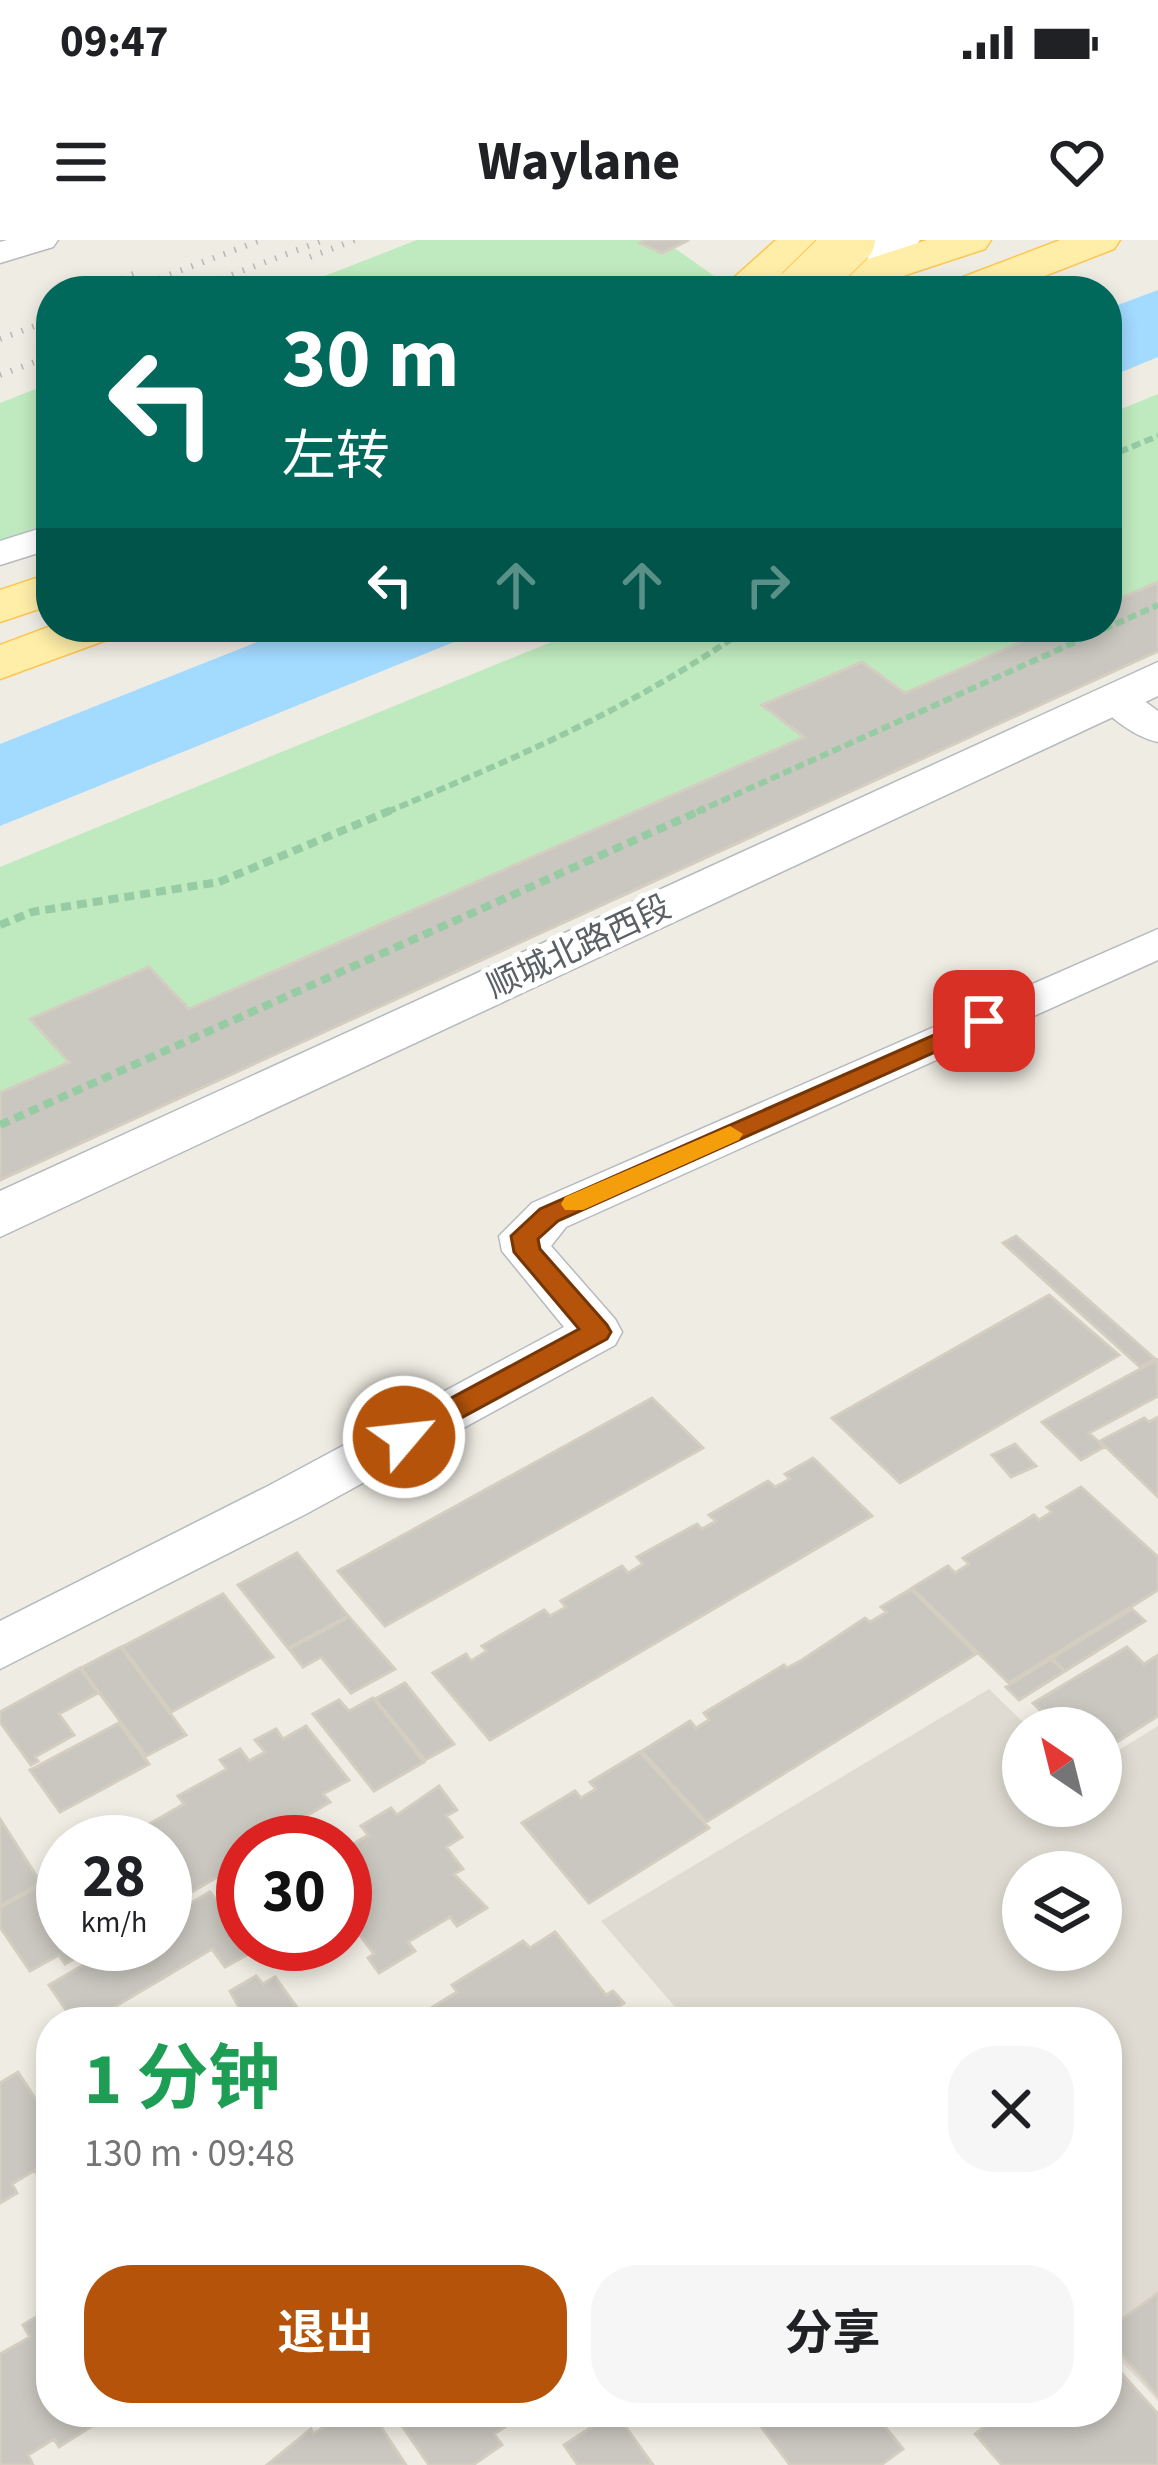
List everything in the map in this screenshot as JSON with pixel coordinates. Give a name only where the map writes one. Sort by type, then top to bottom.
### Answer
[{"type":"main road","points":[[763,276],[800,240]]},
{"type":"main road","points":[[814,276],[851,240]]},
{"type":"main road","points":[[859,276],[970,240]]},
{"type":"main road","points":[[1005,276],[1099,240]]},
{"type":"main road","points":[[0,575],[36,562]]},
{"type":"main road","points":[[0,607],[36,594]]},
{"type":"main road","points":[[0,640],[36,627]]},
{"type":"main road","points":[[0,663],[55,642]]},
{"type":"street","points":[[0,254],[40,240]]},
{"type":"street","points":[[790,276],[903,240]]},
{"type":"street","points":[[0,554],[36,541]]},
{"type":"street","points":[[1136,688],[1158,730]]},
{"type":"street","name":"顺城北路西段","points":[[0,1216],[1136,688]]},
{"type":"street","points":[[0,1647],[287,1500],[597,1332],[527,1252],[524,1236],[549,1215],[1158,943]]},
{"type":"path","points":[[1122,451],[1158,436]]},
{"type":"path","points":[[1122,621],[1158,605]]},
{"type":"path","points":[[0,925],[32,912],[220,882],[571,735],[728,642]]},
{"type":"path","points":[[0,1125],[1076,642]]},
{"type":"shaded area","points":[[989,1689],[1007,1707],[1002,1707],[1002,1827],[1122,1827],[1122,1748],[1158,1726],[1158,2401],[1122,2362],[1122,2007],[675,2007],[601,1921]]},
{"type":"green space","points":[[417,240],[663,240],[714,276],[325,276]]},
{"type":"green space","points":[[36,389],[36,528],[0,541],[0,403]]},
{"type":"green space","points":[[1158,394],[1158,582],[1122,598],[1122,409]]},
{"type":"green space","points":[[551,642],[1021,642],[905,693],[862,662],[764,704],[804,737],[189,1009],[148,967],[31,1018],[69,1062],[0,1093],[0,867]]},
{"type":"water","points":[[1158,290],[1158,357],[1122,372],[1122,303]]},
{"type":"water","points":[[257,642],[454,642],[0,826],[0,744]]},
{"type":"building","points":[[689,240],[662,253],[640,243]]},
{"type":"building","points":[[1158,582],[1158,651],[0,1180],[0,1093],[69,1062],[30,1019],[149,967],[189,1009],[804,737],[762,705],[862,662],[905,693],[1021,642],[1122,642],[1122,598]]},
{"type":"building","points":[[1016,1236],[1155,1359],[1140,1367],[1003,1243]]},
{"type":"building","points":[[1049,1295],[1119,1355],[900,1483],[832,1418]]},
{"type":"building","points":[[1157,1360],[1158,1396],[1089,1433],[1104,1447],[1081,1460],[1042,1422]]},
{"type":"building","points":[[652,1398],[703,1448],[385,1626],[338,1571]]},
{"type":"building","points":[[1158,1417],[1158,1497],[1100,1441],[1144,1418],[1149,1422]]},
{"type":"building","points":[[1015,1444],[1036,1466],[1011,1477],[992,1455]]},
{"type":"building","points":[[813,1458],[872,1516],[490,1740],[433,1673],[466,1654],[471,1661],[487,1651],[482,1646],[544,1610],[550,1616],[566,1607],[561,1601],[622,1566],[628,1573],[643,1564],[637,1557],[697,1524],[702,1529],[716,1521],[709,1515],[768,1481],[775,1487],[790,1479],[785,1474]]},
{"type":"building","points":[[1081,1487],[1158,1557],[1158,1590],[1009,1683],[912,1588],[948,1566],[955,1573],[969,1564],[963,1558],[1034,1515],[1039,1520],[1052,1512],[1047,1507]]},
{"type":"building","points":[[297,1553],[348,1616],[288,1648],[238,1585]]},
{"type":"building","points":[[911,1589],[976,1654],[706,1822],[642,1751],[690,1721],[696,1728],[709,1720],[704,1713],[784,1665],[787,1668],[802,1660],[865,1618],[870,1622],[887,1612],[881,1607]]},
{"type":"building","points":[[223,1594],[273,1657],[171,1712],[122,1647]]},
{"type":"building","points":[[1132,1609],[1145,1621],[1065,1671],[1052,1658]]},
{"type":"building","points":[[349,1617],[395,1669],[351,1693],[321,1657],[303,1667],[289,1649]]},
{"type":"building","points":[[121,1647],[186,1735],[146,1756],[81,1668]]},
{"type":"building","points":[[1127,1647],[1144,1664],[1158,1655],[1158,1716],[1122,1739],[1122,1707],[1037,1707],[1033,1703]]},
{"type":"building","points":[[1051,1659],[1065,1671],[1019,1700],[1006,1687]]},
{"type":"building","points":[[80,1668],[98,1693],[59,1714],[74,1735],[35,1757],[38,1761],[31,1765],[0,1722],[0,1712]]},
{"type":"building","points":[[405,1683],[454,1744],[425,1760],[375,1699]]},
{"type":"building","points":[[373,1698],[424,1762],[374,1791],[313,1714],[339,1700],[349,1711]]},
{"type":"building","points":[[119,1723],[149,1764],[60,1812],[30,1770]]},
{"type":"building","points":[[306,1726],[349,1780],[323,1794],[330,1802],[308,1815],[216,1815],[216,1878],[192,1892],[192,1815],[165,1815],[184,1804],[178,1796],[227,1769],[220,1760],[240,1749],[249,1761],[265,1752],[255,1740],[276,1729],[283,1739]]},
{"type":"building","points":[[640,1752],[709,1828],[589,1903],[522,1823],[575,1791],[581,1798],[596,1789],[590,1782]]},
{"type":"building","points":[[439,1786],[457,1810],[446,1816],[462,1837],[446,1847],[463,1869],[454,1874],[487,1908],[457,1926],[450,1917],[408,1942],[415,1951],[379,1973],[372,1963],[372,1819],[391,1808],[397,1815]]},
{"type":"building","points":[[0,1819],[36,1875],[36,1886],[0,1906]]},
{"type":"building","points":[[36,1887],[36,1968],[30,1971],[0,1927],[0,1908]]},
{"type":"building","points":[[210,1892],[216,1900],[216,1955],[212,1949],[192,1961],[192,1902]]},
{"type":"building","points":[[555,1932],[606,1995],[613,1991],[624,2003],[618,2007],[433,2007],[457,1992],[452,1985],[523,1941],[530,1948]]},
{"type":"building","points":[[73,1971],[175,1971],[114,2007],[64,2007],[49,1985]]},
{"type":"building","points":[[256,1976],[263,1984],[275,1977],[297,2007],[239,2007],[230,1991]]},
{"type":"building","points":[[18,2072],[36,2100],[36,2172],[12,2184],[17,2193],[0,2203],[0,2083]]},
{"type":"building","points":[[1158,2293],[1158,2396],[1122,2354],[1122,2319]]},
{"type":"building","points":[[36,2317],[36,2427],[91,2427],[59,2447],[54,2439],[28,2455],[33,2465],[0,2465],[0,2354],[30,2337],[23,2325]]},
{"type":"building","points":[[1122,2374],[1158,2414],[1158,2465],[1002,2465],[975,2434],[984,2427],[1122,2427]]},
{"type":"building","points":[[324,2427],[381,2427],[406,2465],[267,2465],[311,2429],[313,2434]]},
{"type":"building","points":[[403,2427],[504,2427],[494,2434],[502,2445],[473,2465],[429,2465]]},
{"type":"building","points":[[592,2427],[626,2427],[653,2465],[578,2465],[564,2445]]},
{"type":"building","points":[[761,2427],[885,2427],[903,2449],[881,2465],[790,2465]]},
{"type":"railway","points":[[166,276],[261,240]]},
{"type":"railway","points":[[229,276],[324,240]]},
{"type":"railway","points":[[310,257],[355,240]]},
{"type":"railway","points":[[128,276],[139,272]]},
{"type":"railway","points":[[0,339],[36,326]]},
{"type":"railway","points":[[0,375],[36,362]]},
{"type":"slow traffic","points":[[574,1204],[730,1134]]},
{"type":"route","points":[[404,1437],[597,1332],[527,1252],[524,1236],[549,1215],[984,1021]]}]
